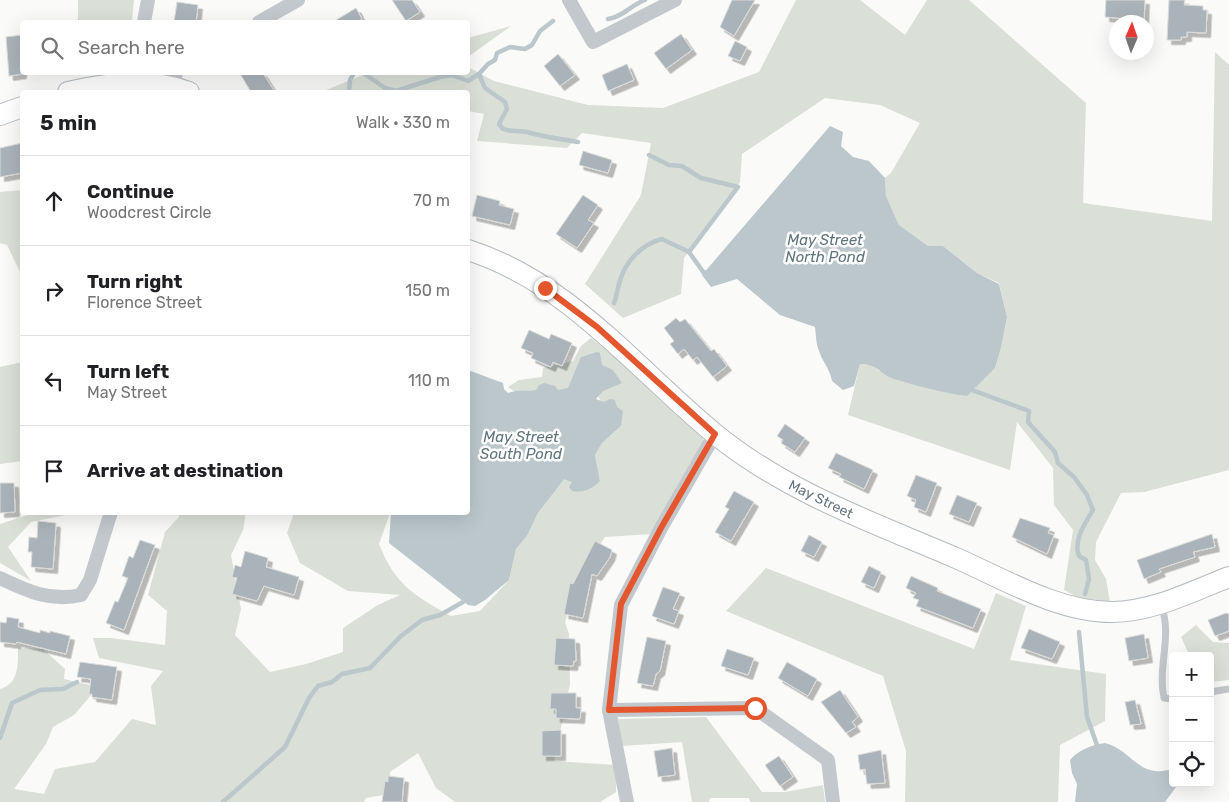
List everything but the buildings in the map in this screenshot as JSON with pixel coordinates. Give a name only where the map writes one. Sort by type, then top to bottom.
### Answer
[{"type":"street","points":[[144,20],[148,0]]},
{"type":"street","points":[[263,20],[298,0]]},
{"type":"street","points":[[569,0],[593,42],[675,0]]},
{"type":"street","points":[[74,90],[109,79],[181,87]]},
{"type":"street","points":[[0,116],[20,108]]},
{"type":"street","name":"May Street","points":[[470,251],[508,267],[568,304],[597,327],[715,434],[762,468],[802,492],[873,524],[1048,598],[1093,611],[1114,612],[1160,602],[1229,577]]},
{"type":"street","points":[[627,802],[609,710],[621,604],[661,528],[715,434]]},
{"type":"street","points":[[0,578],[30,593],[64,599],[81,595],[90,580],[110,515]]},
{"type":"street","points":[[609,710],[755,708],[828,760],[833,802]]},
{"type":"lane","points":[[1160,602],[1166,635],[1161,684],[1164,698],[1169,699]]},
{"type":"lane","points":[[1214,691],[1229,689]]},
{"type":"shaded area","points":[[78,0],[134,0],[132,20],[78,20]]},
{"type":"shaded area","points":[[796,0],[860,0],[905,35],[927,0],[969,0],[1086,103],[1083,203],[1212,221],[1215,52],[1229,65],[1229,470],[1144,492],[1121,493],[1096,542],[1095,560],[1106,579],[1110,602],[1079,598],[1064,590],[1073,530],[1054,505],[1053,468],[1017,422],[1010,470],[848,415],[860,364],[871,364],[879,371],[995,368],[1001,348],[1007,317],[999,283],[977,273],[943,246],[928,246],[899,225],[886,196],[885,178],[891,173],[920,123],[880,105],[825,98],[742,154],[740,182],[684,258],[681,294],[623,318],[585,284],[641,195],[651,143],[582,133],[567,148],[477,141],[484,114],[470,111],[470,90],[326,90],[363,75],[470,75],[470,68],[494,81],[588,105],[663,108],[759,72]]},
{"type":"shaded area","points":[[511,26],[470,56],[470,37]]},
{"type":"shaded area","points":[[20,190],[20,272],[7,245],[0,243],[0,192]]},
{"type":"shaded area","points":[[591,338],[634,372],[663,402],[703,433],[703,464],[652,534],[605,537],[589,561],[574,595],[565,622],[569,634],[570,684],[554,761],[616,765],[616,792],[600,802],[455,802],[436,788],[418,753],[390,772],[389,794],[366,798],[364,802],[0,802],[0,689],[11,683],[14,678],[17,667],[18,648],[43,649],[65,669],[64,679],[98,687],[74,715],[53,727],[46,744],[14,789],[44,794],[55,769],[95,762],[132,719],[156,725],[151,686],[163,671],[99,658],[93,638],[111,638],[165,645],[167,611],[148,595],[165,532],[179,515],[246,515],[243,530],[231,555],[241,609],[235,635],[270,672],[306,664],[343,652],[343,628],[378,605],[400,595],[348,591],[300,563],[287,533],[293,515],[389,515],[379,544],[385,558],[399,580],[427,602],[451,616],[480,611],[509,580],[516,549],[527,536],[538,513],[564,478],[573,482],[572,490],[576,491],[587,489],[600,481],[595,455],[602,443],[621,426],[610,417],[592,386],[575,402],[518,394],[508,387],[519,380],[542,377],[543,368],[573,361],[581,346]]},
{"type":"shaded area","points":[[20,362],[20,461],[0,464],[0,367]]},
{"type":"shaded area","points":[[27,515],[66,515],[31,522],[8,547],[31,581],[0,563],[0,524]]},
{"type":"shaded area","points":[[766,568],[974,649],[996,593],[1026,606],[1010,660],[1106,674],[1105,721],[1060,745],[1058,802],[905,802],[906,751],[883,676],[726,611]]},
{"type":"shaded area","points":[[1196,625],[1213,642],[1229,643],[1229,680],[1214,682],[1214,652],[1188,652],[1181,637]]},
{"type":"shaded area","points":[[706,717],[762,792],[785,792],[823,785],[825,802],[750,802],[749,798],[710,798],[709,802],[692,802],[682,742],[622,746],[618,719]]},
{"type":"water","name":"May Street North Pond","points":[[830,126],[843,132],[841,146],[853,157],[869,161],[885,178],[886,196],[899,225],[928,246],[943,246],[977,273],[999,284],[1007,317],[1001,348],[995,368],[967,396],[921,387],[894,379],[865,364],[860,364],[854,386],[843,390],[832,381],[818,348],[815,327],[780,315],[737,279],[711,287],[702,275]]},
{"type":"water","name":"May Street South Pond","points":[[597,352],[600,353],[602,365],[613,370],[622,383],[603,391],[596,399],[604,402],[610,399],[615,400],[617,407],[623,411],[621,426],[602,443],[595,455],[600,481],[588,490],[572,491],[569,487],[572,482],[564,479],[538,513],[527,536],[516,549],[509,580],[485,600],[475,606],[468,605],[389,543],[391,515],[470,515],[470,371],[503,383],[504,389],[508,393],[536,390],[539,385],[544,383],[555,386],[558,390],[568,388],[581,357]]},
{"type":"water","points":[[1105,743],[1115,747],[1136,763],[1151,770],[1169,770],[1169,787],[1176,787],[1165,802],[1075,802],[1077,784],[1072,773],[1070,760],[1077,753]]},
{"type":"waterway","points":[[608,19],[618,16],[645,0]]},
{"type":"waterway","points":[[479,74],[488,64],[495,60],[497,53],[510,47],[525,49],[532,45],[540,31],[553,21]]},
{"type":"waterway","points":[[452,75],[468,81],[479,74],[485,88],[505,102],[507,109],[499,124],[503,129],[524,131],[578,142]]},
{"type":"waterway","points":[[349,90],[350,80],[353,75]]},
{"type":"waterway","points":[[366,75],[385,88],[392,90]]},
{"type":"waterway","points":[[399,90],[452,75]]},
{"type":"waterway","points":[[649,155],[669,165],[682,166],[701,178],[738,187],[689,252],[704,273],[709,272]]},
{"type":"waterway","points":[[614,303],[621,276],[634,256],[647,245],[662,239],[689,252]]},
{"type":"waterway","points":[[969,389],[1029,411],[1028,422],[1055,452],[1058,463],[1074,477],[1087,495],[1093,510],[1081,532],[1078,544],[1079,556],[1086,560],[1089,579],[1085,594]]},
{"type":"waterway","points":[[223,802],[285,747],[309,698],[318,686],[332,682],[342,674],[370,668],[401,636],[422,620],[440,615],[463,602]]},
{"type":"waterway","points":[[1079,632],[1087,717],[1098,748]]},
{"type":"waterway","points":[[0,738],[12,703],[40,690],[63,689],[77,682]]},
{"type":"route","points":[[545,288],[597,327],[715,434],[661,528],[621,604],[609,710],[755,708]]}]
